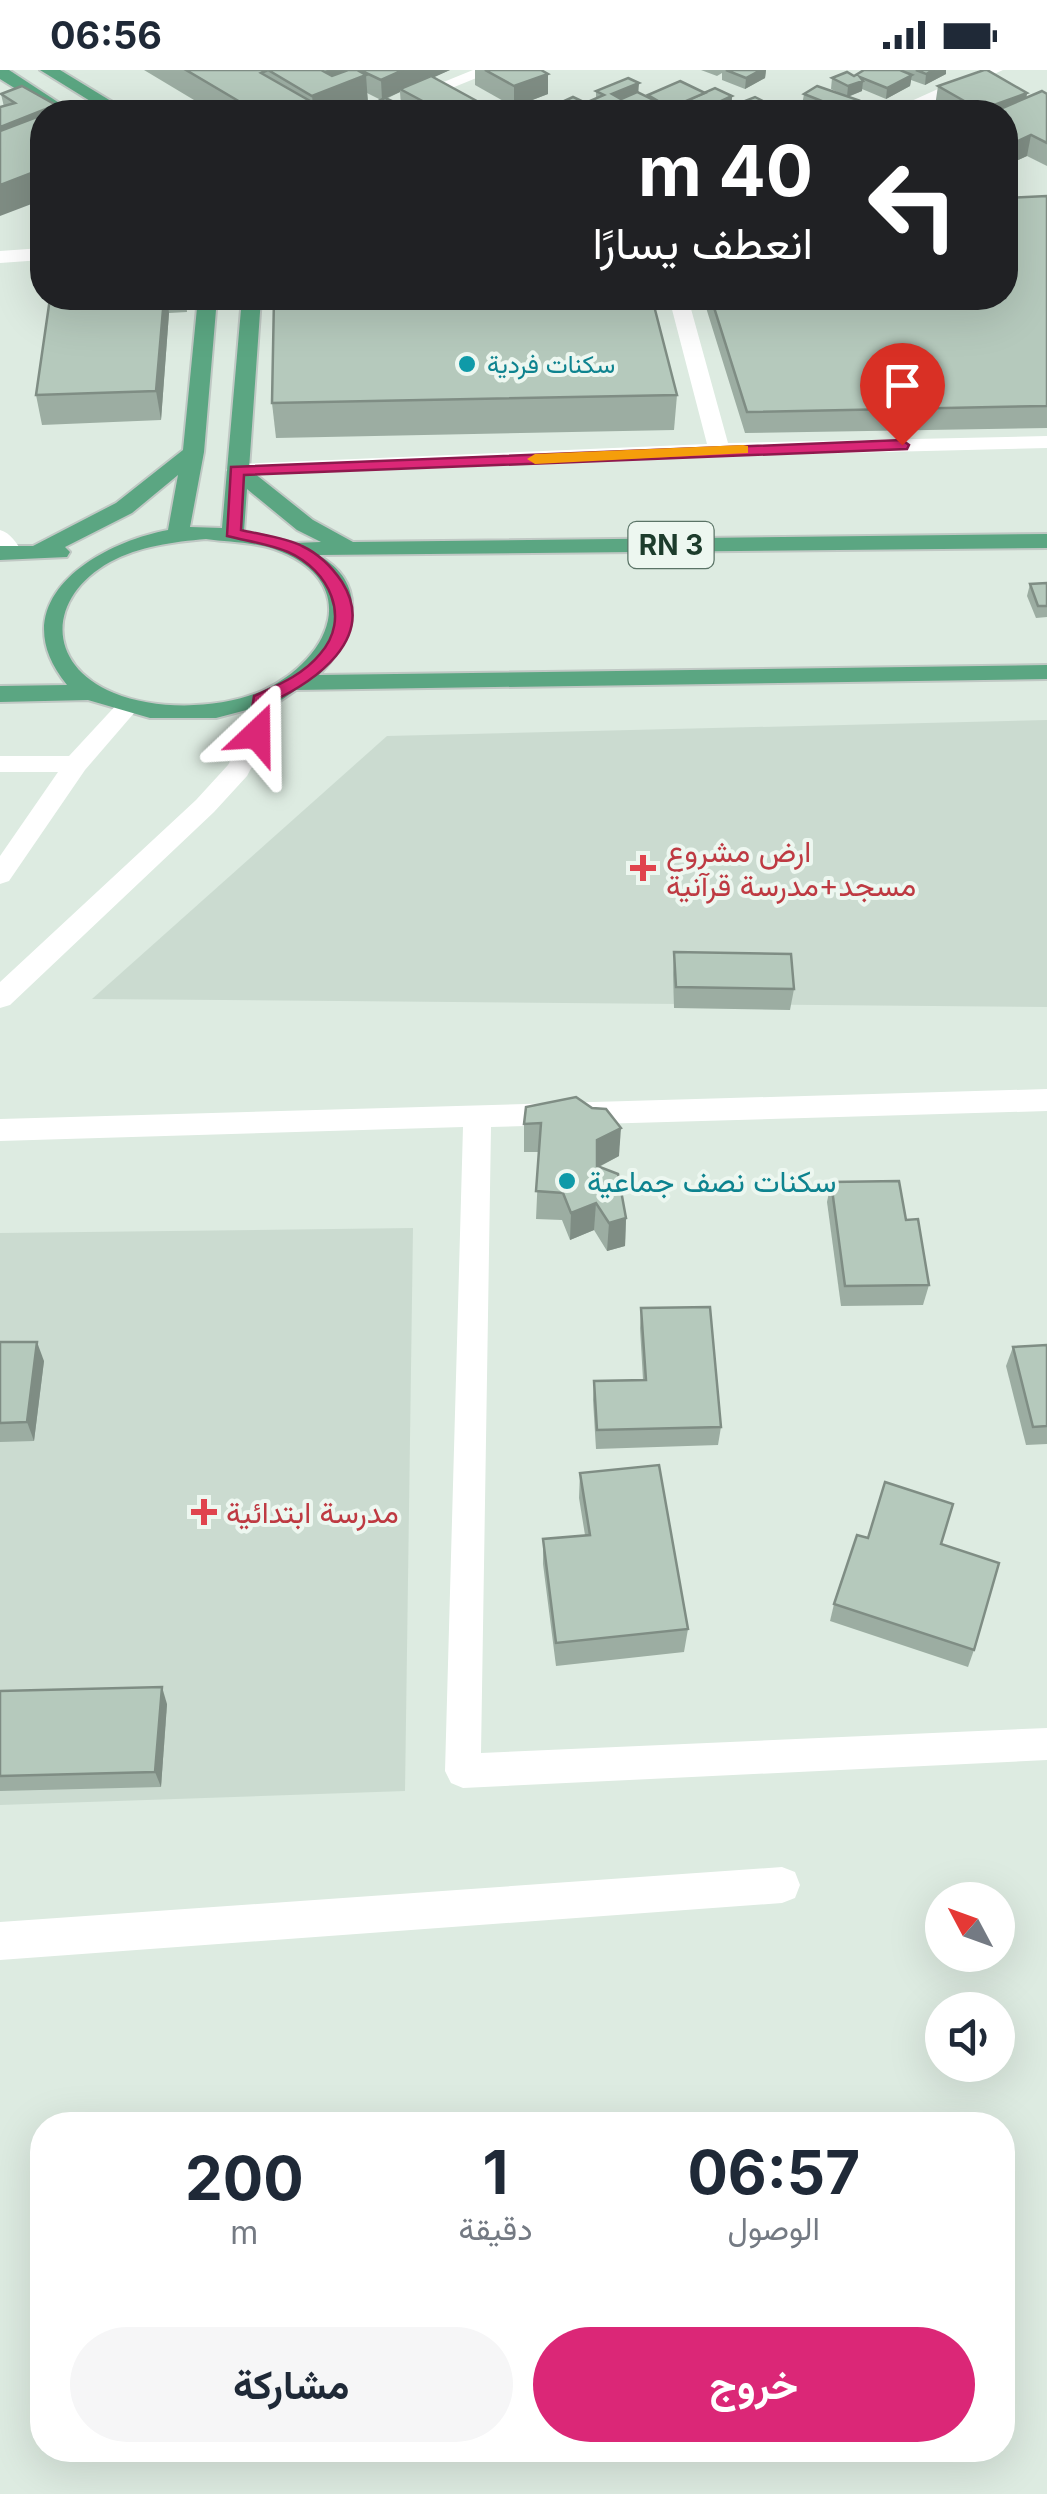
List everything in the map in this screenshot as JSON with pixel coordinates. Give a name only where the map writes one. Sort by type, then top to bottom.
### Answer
[{"type":"main road","points":[[48,70],[99,100]]},
{"type":"main road","points":[[0,72],[45,100]]},
{"type":"main road","points":[[178,534],[194,452],[207,310]]},
{"type":"main road","points":[[233,533],[251,310]]},
{"type":"main road","points":[[38,552],[124,508],[194,452]]},
{"type":"main road","points":[[236,470],[305,525],[351,548]]},
{"type":"main road","points":[[233,533],[295,549],[326,570],[342,596],[344,626],[329,656],[298,683],[260,700],[217,711],[171,714],[127,707],[90,692],[64,672],[51,647],[50,620],[62,594],[84,570],[117,551],[178,534],[233,533]]},
{"type":"main road","name":"RN 3","points":[[295,549],[1047,541]]},
{"type":"main road","points":[[4,548],[38,552],[117,551]]},
{"type":"main road","points":[[298,683],[1047,672]]},
{"type":"main road","points":[[0,694],[90,692]]},
{"type":"street","points":[[410,100],[488,70]]},
{"type":"street","points":[[924,100],[994,70]]},
{"type":"street","points":[[0,257],[30,254]]},
{"type":"street","points":[[681,310],[720,450]]},
{"type":"street","points":[[236,470],[720,450],[1047,442]]},
{"type":"street","points":[[0,998],[205,806],[238,770],[257,734],[260,700]]},
{"type":"street","points":[[0,876],[76,764],[127,707]]},
{"type":"street","points":[[0,764],[76,764]]},
{"type":"street","points":[[0,1130],[1047,1100]]},
{"type":"street","points":[[477,1118],[464,1771],[1047,1744]]},
{"type":"street","points":[[0,1941],[782,1884]]},
{"type":"shaded area","name":"ارض مشروع مسجد+مدرسة قرآنية","points":[[1047,720],[1047,1007],[92,999],[387,736]]},
{"type":"shaded area","name":"مدرسة ابتدائية","points":[[413,1228],[405,1791],[0,1805],[0,1233]]},
{"type":"building","points":[[186,70],[268,70],[261,73],[308,100],[237,100]]},
{"type":"building","points":[[268,70],[321,70],[332,76],[357,70],[366,75],[312,96]]},
{"type":"building","points":[[360,70],[403,70],[381,80]]},
{"type":"building","points":[[485,70],[541,70],[548,74],[514,86]]},
{"type":"building","points":[[726,70],[761,70],[746,78]]},
{"type":"building","points":[[864,70],[900,70],[912,75],[887,88],[860,77],[863,81],[848,86],[832,78],[847,72],[854,76]]},
{"type":"building","points":[[987,70],[1027,93],[1008,100],[962,100],[938,86]]},
{"type":"building","points":[[431,76],[475,100],[421,100],[400,89]]},
{"type":"building","points":[[628,78],[639,83],[612,94],[621,99],[637,92],[654,100],[592,100],[604,95],[596,91]]},
{"type":"building","points":[[680,81],[705,93],[689,100],[656,100],[648,95]]},
{"type":"building","points":[[22,86],[47,100],[30,100],[30,115],[0,127],[0,107],[15,103],[1,94]]},
{"type":"building","points":[[817,86],[858,100],[819,100],[804,94]]},
{"type":"building","points":[[715,88],[732,96],[723,100],[688,100]]},
{"type":"building","points":[[1042,91],[1047,94],[1047,143],[1031,135],[1018,141],[1018,101]]},
{"type":"building","points":[[30,120],[30,174],[0,185],[0,131]]},
{"type":"building","points":[[1047,196],[1047,406],[747,412],[715,310],[1018,310],[1018,197]]},
{"type":"building","points":[[48,310],[163,310],[156,391],[36,395]]},
{"type":"building","name":"سكنات فردية","points":[[274,310],[655,310],[677,395],[272,403]]},
{"type":"building","points":[[1047,583],[1047,606],[1038,606],[1030,584]]},
{"type":"building","points":[[674,952],[791,954],[794,989],[676,987]]},
{"type":"building","points":[[576,1097],[592,1108],[606,1109],[621,1128],[597,1140],[597,1166],[618,1174],[626,1218],[609,1223],[596,1203],[571,1213],[563,1193],[536,1191],[541,1123],[524,1124],[526,1107]]},
{"type":"building","points":[[899,1181],[906,1220],[918,1219],[929,1285],[845,1286],[831,1182]]},
{"type":"building","points":[[710,1307],[721,1427],[597,1430],[594,1381],[646,1380],[641,1308]]},
{"type":"building","points":[[0,1342],[37,1342],[27,1422],[0,1423]]},
{"type":"building","points":[[1047,1345],[1047,1426],[1033,1427],[1013,1347]]},
{"type":"building","points":[[659,1465],[688,1629],[556,1643],[543,1539],[590,1535],[580,1473]]},
{"type":"building","points":[[885,1482],[953,1504],[941,1544],[999,1563],[974,1650],[834,1604],[857,1535],[868,1538]]},
{"type":"building","points":[[162,1687],[155,1772],[0,1776],[0,1691]]},
{"type":"slow traffic","points":[[535,459],[743,449]]},
{"type":"place","name":"سكنات فردية","points":[[467,364]]},
{"type":"place","name":"ارض مشروع مسجد+مدرسة قرآنية","points":[[643,868]]},
{"type":"place","name":"سكنات نصف جماعية","points":[[567,1181]]},
{"type":"place","name":"مدرسة ابتدائية","points":[[204,1512]]},
{"type":"route","points":[[257,734],[260,700],[298,683],[329,656],[344,626],[342,596],[326,570],[295,549],[266,538],[233,533],[236,470],[902,445]]}]
